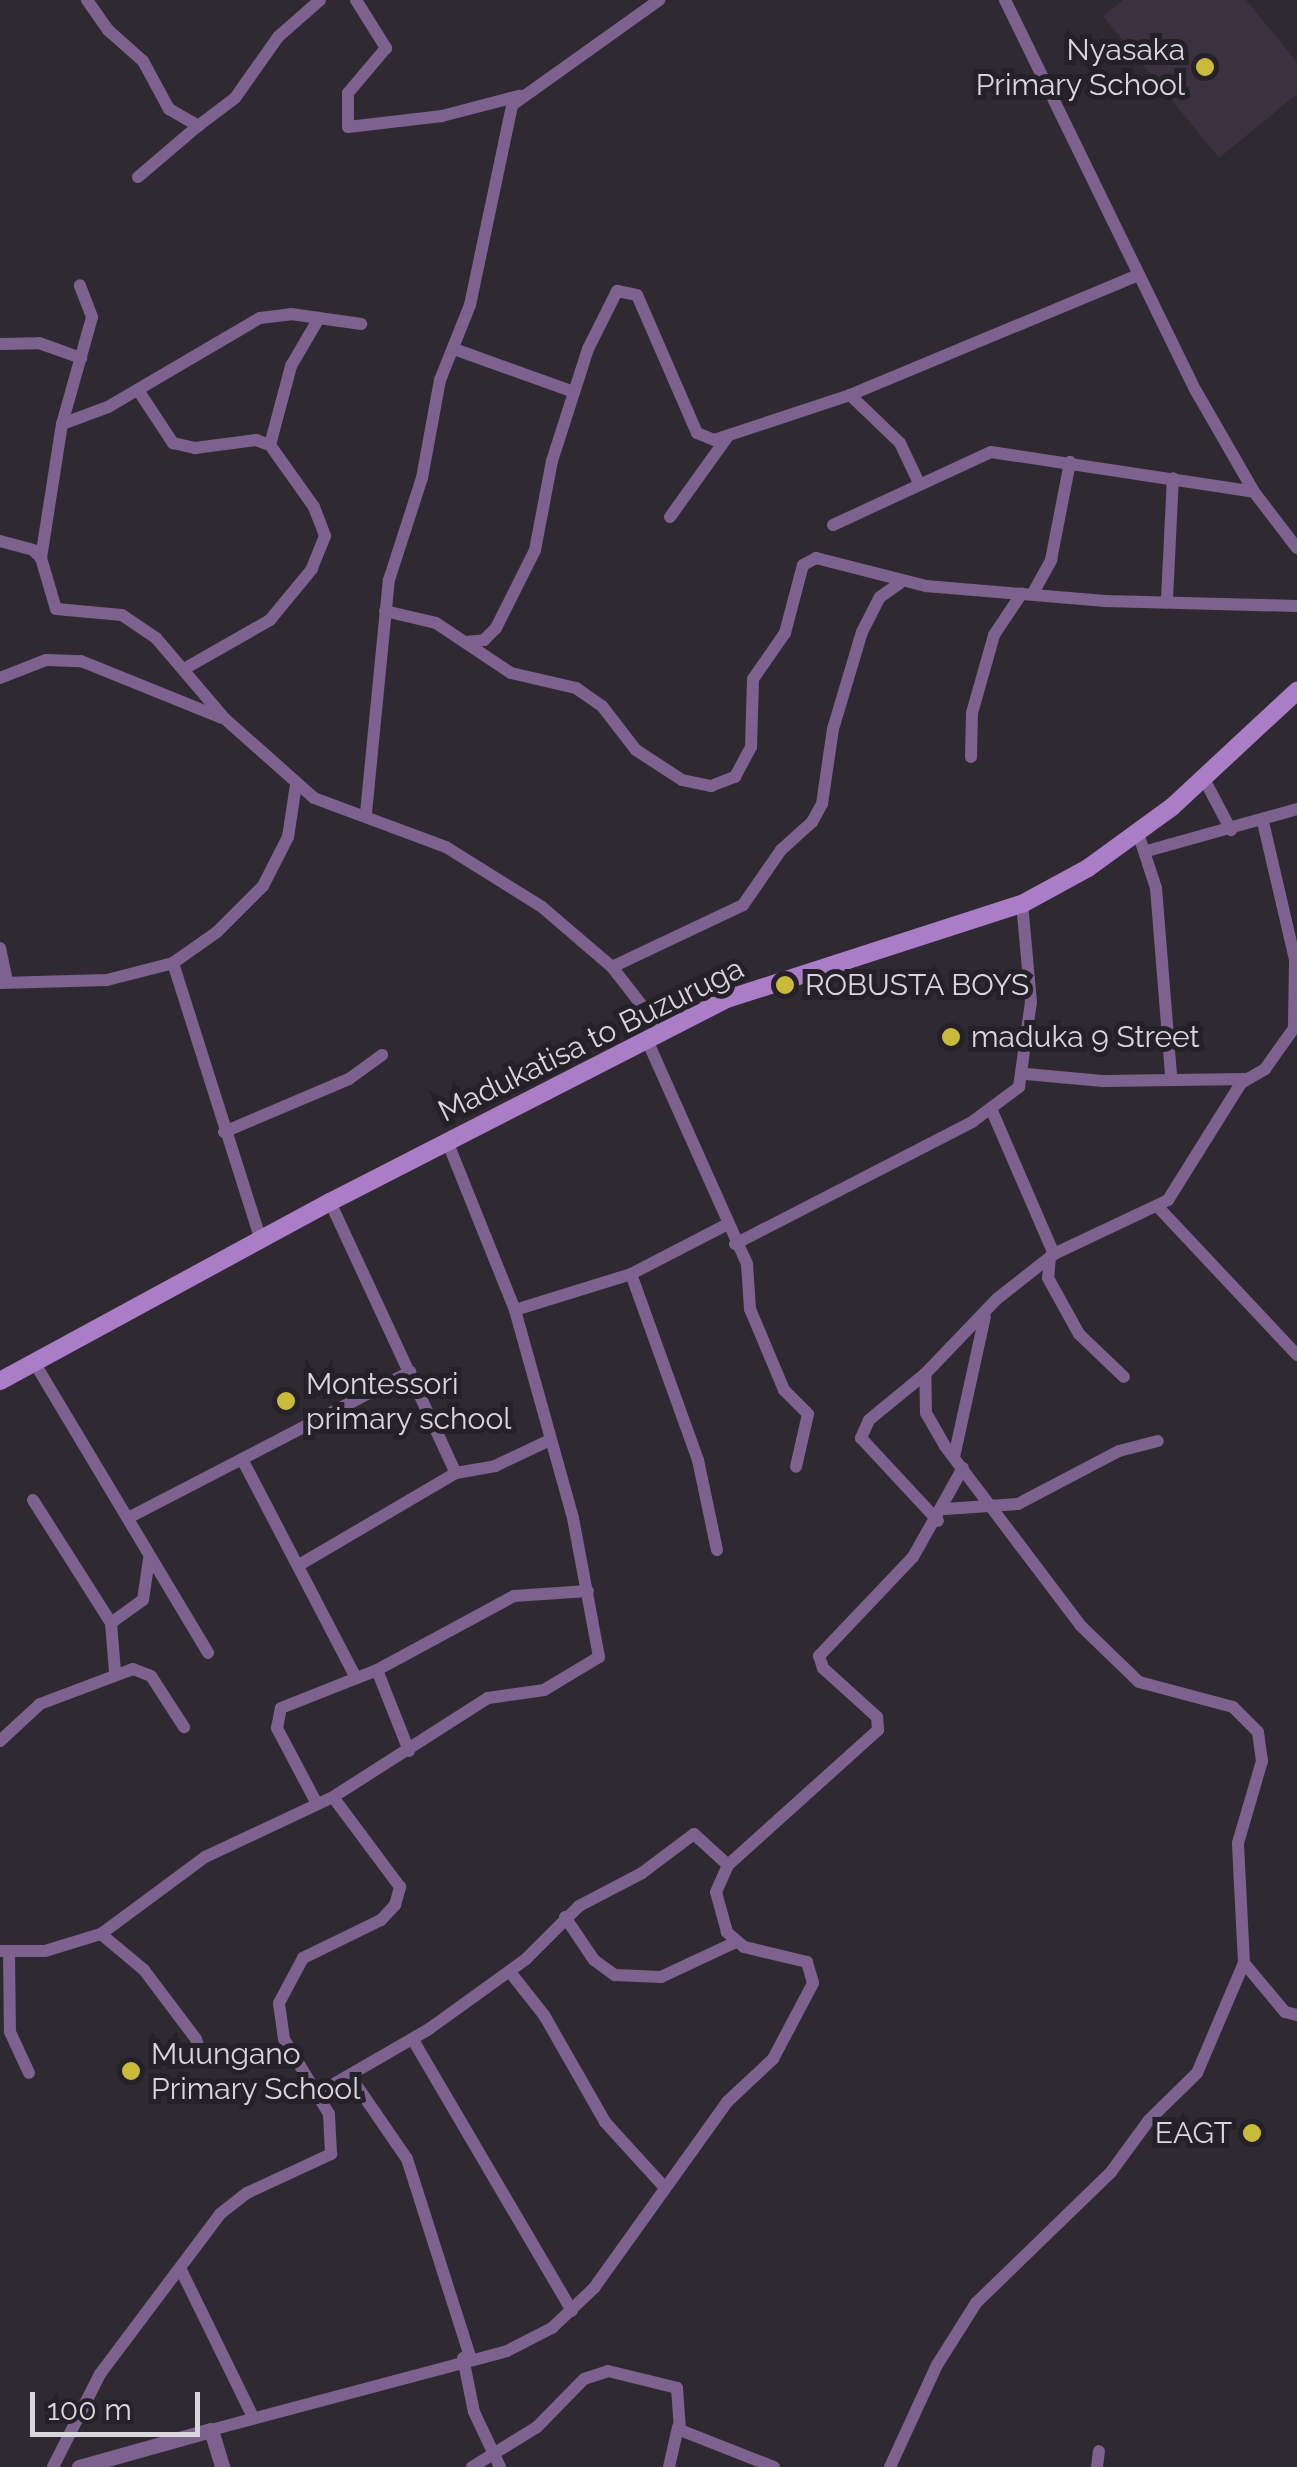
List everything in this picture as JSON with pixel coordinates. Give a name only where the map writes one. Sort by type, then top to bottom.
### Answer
[{"type":"main road","name":"Madukatisa to Buzuruga","points":[[0,1381],[330,1202],[653,1034],[778,981],[1022,904],[1138,833],[1204,779],[1297,691]]},
{"type":"street","points":[[87,0],[144,61],[169,109],[198,126]]},
{"type":"street","points":[[138,177],[235,98],[278,37],[320,0]]},
{"type":"street","points":[[356,0],[386,48],[348,93],[348,127],[442,116],[519,96],[655,2]]},
{"type":"street","points":[[1005,0],[1106,196],[1138,275],[1254,492],[1297,548]]},
{"type":"street","points":[[366,813],[385,611],[519,96]]},
{"type":"street","points":[[466,642],[484,640],[496,628],[534,550],[543,490],[574,392],[606,308],[618,291],[636,294],[697,433],[728,436],[850,396],[1138,275]]},
{"type":"street","points":[[40,558],[62,424],[92,317],[80,285]]},
{"type":"street","points":[[62,424],[138,390],[260,318],[318,318],[361,324]]},
{"type":"street","points":[[270,445],[291,366],[318,318]]},
{"type":"street","points":[[0,344],[39,343],[80,358]]},
{"type":"street","points":[[454,349],[574,392]]},
{"type":"street","points":[[138,390],[173,443],[195,448],[256,440],[270,445],[320,519],[323,549],[257,632],[186,668]]},
{"type":"street","points":[[850,396],[900,442],[918,481]]},
{"type":"street","points":[[670,517],[728,436]]},
{"type":"street","points":[[833,525],[918,481],[991,452],[1254,492]]},
{"type":"street","points":[[972,757],[972,713],[994,635],[1051,560],[1070,462]]},
{"type":"street","points":[[1167,598],[1174,478]]},
{"type":"street","points":[[0,542],[34,550],[56,609],[122,615],[186,668],[224,718],[296,785],[335,810],[366,813],[488,869],[581,936],[612,967],[653,1034],[705,1158],[726,1225],[747,1264],[750,1309],[784,1390],[808,1414],[796,1466]]},
{"type":"street","points":[[385,611],[424,618],[511,673],[576,688],[602,706],[636,750],[682,780],[711,786],[735,776],[750,747],[753,679],[785,632],[803,565],[824,557],[900,583],[1121,602],[1167,598],[1297,606]]},
{"type":"street","points":[[612,967],[742,905],[780,850],[812,822],[822,804],[834,729],[862,632],[880,597],[900,583]]},
{"type":"street","points":[[0,678],[46,660],[81,661],[224,718]]},
{"type":"street","points":[[1204,779],[1231,830]]},
{"type":"street","points":[[0,948],[3,982],[107,980],[172,962],[217,932],[263,886],[288,837],[296,785]]},
{"type":"street","points":[[1147,850],[1263,822],[1297,809]]},
{"type":"street","points":[[941,1515],[861,1438],[869,1420],[925,1374],[987,1309],[1052,1255],[1109,1224],[1159,1208],[1246,1079],[1265,1069],[1296,1025],[1295,960],[1263,822]]},
{"type":"street","points":[[1138,833],[1147,850],[1170,1014],[1171,1076]]},
{"type":"street","points":[[734,1244],[992,1111],[1026,1074],[1031,1002],[1022,904]]},
{"type":"street","points":[[172,962],[261,1241]]},
{"type":"street","points":[[224,1132],[316,1095],[382,1056]]},
{"type":"street","points":[[1026,1074],[1103,1081],[1171,1076],[1246,1079]]},
{"type":"street","points":[[992,1111],[1052,1255],[1048,1278],[1079,1334],[1124,1378]]},
{"type":"street","points":[[29,2073],[10,2032],[4,1952],[68,1947],[100,1934],[205,1857],[333,1796],[488,1698],[544,1690],[594,1664],[600,1645],[562,1474],[548,1440],[515,1310],[447,1141]]},
{"type":"street","points":[[330,1202],[456,1473]]},
{"type":"street","points":[[1159,1208],[1297,1355]]},
{"type":"street","points":[[515,1310],[631,1274],[726,1225]]},
{"type":"street","points":[[631,1274],[698,1460],[717,1550]]},
{"type":"street","points":[[736,1942],[716,1892],[728,1865],[878,1730],[877,1717],[823,1668],[819,1656],[913,1557],[941,1515],[958,1463],[987,1309]]},
{"type":"street","points":[[34,1362],[208,1653]]},
{"type":"street","points":[[128,1518],[410,1372]]},
{"type":"street","points":[[890,2467],[938,2365],[976,2303],[1112,2172],[1150,2120],[1197,2073],[1244,1963],[1237,1858],[1260,1778],[1258,1732],[1233,1707],[1210,1696],[1148,1686],[1124,1674],[1030,1565],[926,1414],[925,1374]]},
{"type":"street","points":[[299,1565],[456,1473],[495,1466],[548,1440]]},
{"type":"street","points":[[941,1515],[990,1502],[1026,1502],[1119,1451],[1158,1441]]},
{"type":"street","points":[[242,1459],[356,1678]]},
{"type":"street","points":[[33,1500],[111,1623],[115,1672]]},
{"type":"street","points":[[111,1623],[143,1600],[149,1554]]},
{"type":"street","points":[[317,1804],[276,1715],[288,1704],[377,1670],[514,1596],[588,1591]]},
{"type":"street","points":[[0,1741],[40,1704],[115,1672],[133,1669],[151,1676],[184,1727]]},
{"type":"street","points":[[377,1670],[409,1751]]},
{"type":"street","points":[[53,2467],[100,2374],[232,2203],[331,2154],[329,2114],[320,2092],[284,2039],[279,2003],[303,1958],[388,1915],[400,1887],[333,1796]]},
{"type":"street","points":[[320,2092],[414,2040],[510,1972],[565,1917],[694,1834],[728,1865]]},
{"type":"street","points":[[79,2467],[252,2414],[524,2344],[572,2311],[736,2091],[773,2059],[813,1983],[808,1962],[736,1942],[650,1980],[615,1975],[594,1960],[565,1917]]},
{"type":"street","points":[[100,1934],[144,1970],[196,2040],[202,2058]]},
{"type":"street","points":[[1244,1963],[1286,2012],[1297,2015]]},
{"type":"street","points":[[510,1972],[544,2015],[606,2122],[665,2188]]},
{"type":"street","points":[[414,2040],[572,2311]]},
{"type":"street","points":[[350,2076],[407,2159],[466,2358],[474,2412],[496,2461]]},
{"type":"street","points":[[181,2270],[252,2414]]},
{"type":"street","points":[[472,2467],[496,2461],[601,2372],[678,2388],[678,2427],[669,2467]]},
{"type":"street","points":[[678,2427],[774,2467]]},
{"type":"street","points":[[210,2430],[222,2467]]},
{"type":"street","points":[[1096,2467],[1098,2451]]},
{"type":"shaded area","points":[[1123,0],[1246,0],[1297,62],[1297,94],[1219,158],[1103,16]]},
{"type":"place","name":"Nyasaka Primary School","points":[[1205,67]]},
{"type":"place","name":"ROBUSTA BOYS","points":[[785,985]]},
{"type":"place","name":"maduka 9 Street","points":[[951,1037]]},
{"type":"place","name":"Montessori primary school","points":[[286,1401]]},
{"type":"place","name":"Muungano Primary School","points":[[131,2071]]},
{"type":"place","name":"EAGT","points":[[1252,2133]]}]
